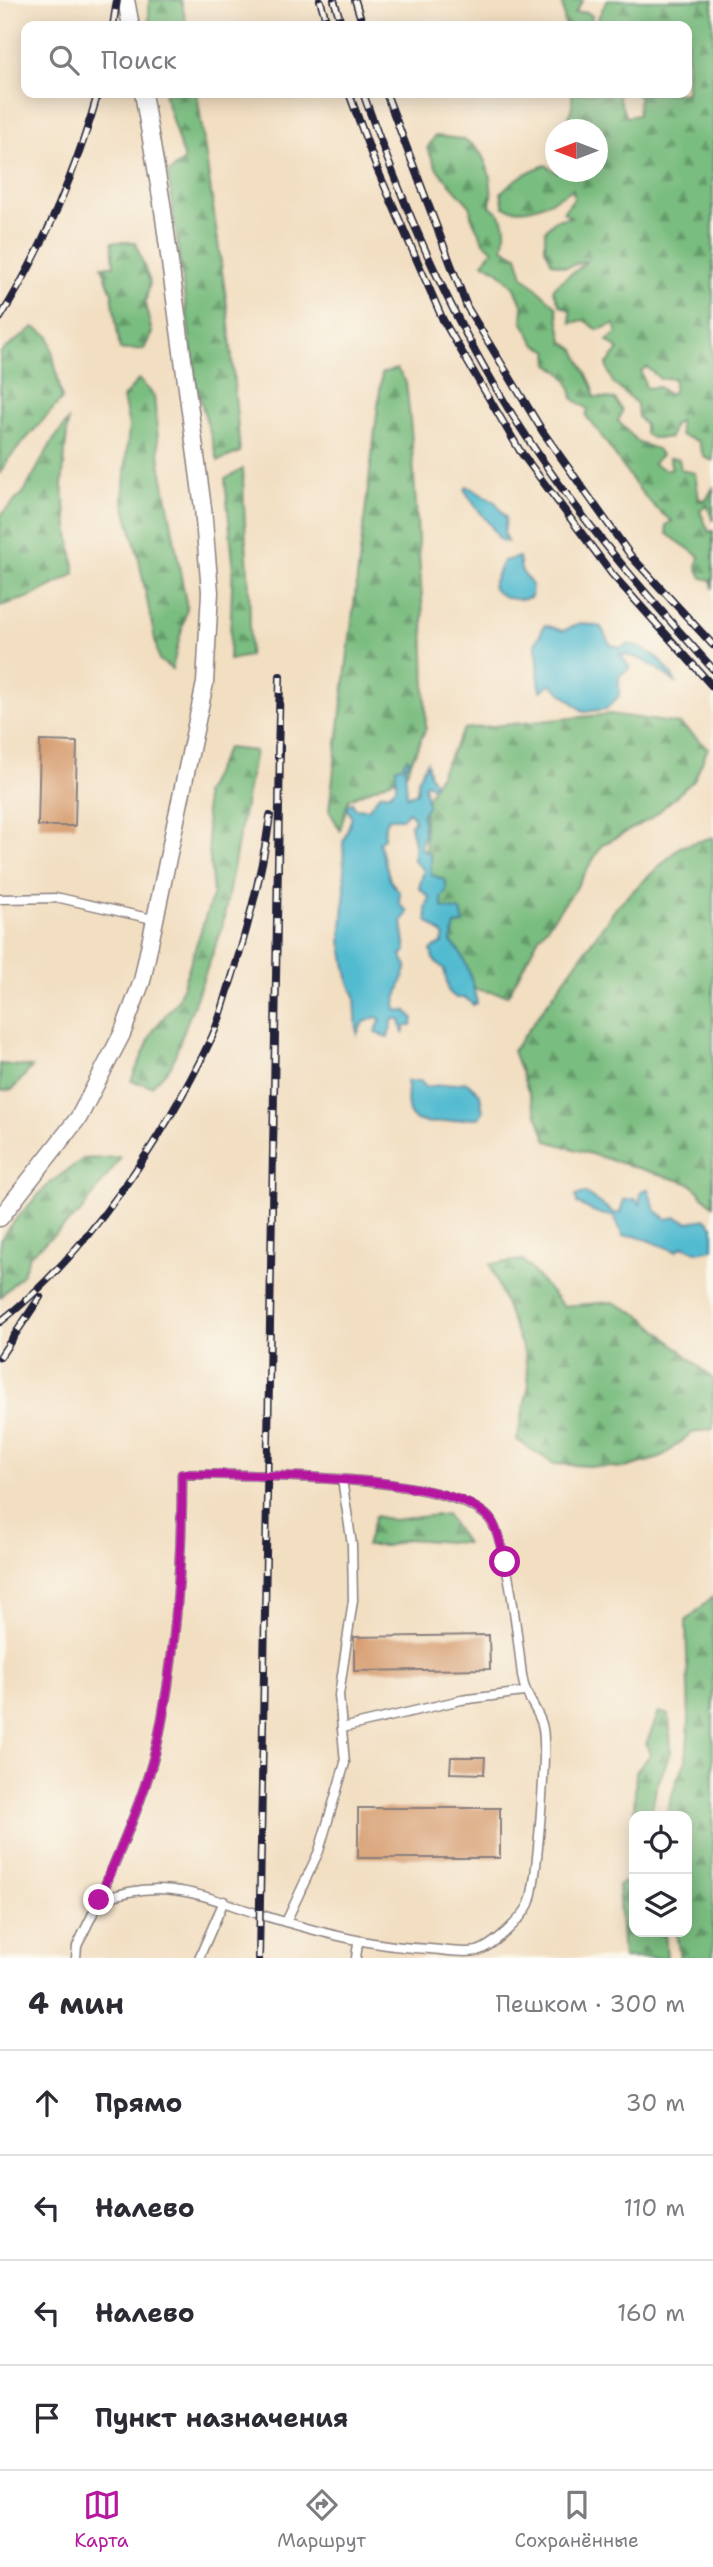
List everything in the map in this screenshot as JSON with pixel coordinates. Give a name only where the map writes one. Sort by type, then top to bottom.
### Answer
[{"type":"street","points":[[126,0],[130,21]]},
{"type":"street","points":[[0,1218],[79,1118],[102,1077],[142,981],[205,683],[210,592],[188,383],[144,98]]},
{"type":"lane","points":[[0,899],[60,898],[157,920]]},
{"type":"lane","points":[[76,1958],[77,1946],[135,1812],[158,1741],[171,1652],[182,1538],[182,1474],[342,1479],[415,1489],[467,1501],[490,1519],[505,1562],[524,1692],[544,1727],[536,1856],[529,1904],[508,1931],[478,1955],[438,1954],[358,1942],[286,1922],[224,1900],[173,1888],[127,1889],[99,1900]]},
{"type":"lane","points":[[286,1922],[319,1851],[345,1763],[339,1695],[353,1600],[352,1545],[342,1479]]},
{"type":"lane","points":[[342,1728],[461,1700],[524,1692]]},
{"type":"lane","points":[[199,1958],[224,1900]]},
{"type":"lane","points":[[356,1958],[358,1942]]},
{"type":"green space","points":[[149,0],[181,0],[186,21],[149,21]]},
{"type":"green space","points":[[562,0],[583,0],[575,13],[587,12],[592,16],[592,21],[564,21]]},
{"type":"green space","points":[[607,0],[713,0],[713,461],[704,457],[698,441],[680,435],[679,421],[673,426],[670,438],[652,438],[645,434],[645,425],[638,417],[637,404],[613,383],[606,365],[619,350],[607,341],[617,333],[614,324],[598,330],[584,320],[571,323],[570,310],[560,305],[553,290],[586,261],[567,267],[552,263],[545,248],[545,231],[555,220],[571,217],[563,212],[574,198],[573,189],[531,208],[522,210],[504,207],[501,193],[522,176],[545,165],[545,182],[608,182],[608,119],[568,119],[572,98],[618,98],[626,117],[638,115],[639,98],[692,98],[692,21],[596,21]],"holes":[[[647,367],[660,379],[674,378],[674,390],[669,395],[659,387],[646,388],[641,371]]]},
{"type":"green space","points":[[165,98],[198,98],[228,313],[240,452],[218,461],[196,384],[168,174],[184,160]]},
{"type":"green space","points":[[435,136],[472,144],[484,159],[490,178],[490,206],[503,219],[503,248],[517,256],[523,276],[556,306],[563,341],[575,350],[593,387],[594,397],[615,399],[622,411],[618,421],[639,443],[657,449],[661,455],[653,464],[666,470],[672,468],[669,458],[679,459],[681,470],[695,473],[699,499],[706,500],[713,488],[713,521],[707,505],[700,511],[709,532],[713,531],[713,589],[711,580],[702,578],[697,567],[699,556],[667,534],[666,525],[672,521],[636,485],[586,416],[588,409],[573,399],[566,378],[549,364],[548,350],[536,345],[522,321],[523,307],[515,288],[497,270],[483,263],[493,250],[483,241],[471,216],[470,206],[437,169],[427,148]]},
{"type":"green space","points":[[112,242],[135,242],[150,282],[145,304],[152,333],[144,349],[120,350],[112,293],[102,266],[114,266]]},
{"type":"green space","points":[[34,327],[49,336],[62,399],[9,458],[0,473],[0,353]]},
{"type":"green space","points":[[397,369],[406,382],[411,429],[423,615],[426,728],[406,774],[349,799],[340,830],[329,810],[382,373]]},
{"type":"green space","points":[[139,379],[154,396],[160,462],[187,608],[172,669],[159,660],[138,555],[123,499],[129,426],[123,398]]},
{"type":"green space","points":[[68,421],[62,486],[75,574],[30,597],[0,606],[0,516],[24,492],[52,442]]},
{"type":"green space","points":[[243,469],[250,609],[249,656],[229,660],[233,562],[225,479]]},
{"type":"green space","points":[[610,714],[680,724],[708,748],[694,780],[652,818],[602,845],[575,890],[539,937],[508,995],[467,988],[439,921],[426,860],[424,804],[464,729]]},
{"type":"green space","points":[[227,748],[255,751],[222,928],[171,1066],[152,1086],[131,1081],[154,1029],[178,1000],[213,894],[204,794]]},
{"type":"green space","points":[[713,837],[713,1206],[691,1184],[547,1141],[513,1051],[618,905],[680,847]]},
{"type":"green space","points":[[0,1064],[32,1067],[12,1090],[0,1091]]},
{"type":"green space","points":[[121,1157],[81,1212],[30,1255],[22,1275],[0,1297],[0,1240],[15,1220],[50,1183],[83,1159]]},
{"type":"green space","points":[[523,1260],[563,1306],[613,1302],[642,1316],[713,1379],[713,1429],[692,1433],[660,1458],[625,1468],[554,1464],[517,1440],[529,1384],[525,1355],[490,1264]]},
{"type":"green space","points":[[446,1514],[466,1543],[406,1539],[387,1546],[366,1546],[375,1516],[393,1520]]},
{"type":"green space","points":[[713,1596],[713,1958],[680,1958],[677,1937],[692,1937],[692,1811],[667,1811],[686,1761],[689,1721],[686,1621]]},
{"type":"green space","points":[[659,1712],[669,1715],[671,1752],[656,1788],[652,1811],[634,1811],[636,1772],[650,1755],[646,1744]]},
{"type":"green space","points":[[629,1880],[629,1937],[665,1937],[667,1958],[623,1958],[618,1885]]},
{"type":"water","points":[[467,486],[496,503],[506,518],[504,533],[507,542],[500,540],[473,503],[465,490]]},
{"type":"water","points":[[519,557],[521,570],[532,585],[531,597],[504,597],[492,586],[503,561]]},
{"type":"water","points":[[580,623],[601,627],[610,644],[620,648],[629,644],[653,654],[663,663],[677,684],[644,661],[620,654],[630,668],[619,676],[619,696],[606,709],[584,712],[551,684],[541,691],[535,644],[545,625],[563,631]]},
{"type":"water","points":[[407,758],[410,762],[405,766],[407,796],[417,792],[418,779],[427,762],[430,776],[435,782],[432,787],[428,783],[424,785],[428,805],[422,813],[424,834],[420,847],[431,855],[431,874],[446,881],[446,892],[441,897],[443,908],[461,911],[464,924],[455,925],[451,942],[465,962],[477,1003],[473,1005],[466,998],[456,998],[449,992],[444,969],[433,959],[431,950],[442,943],[444,935],[427,921],[426,907],[430,898],[419,888],[424,870],[414,861],[410,825],[414,822],[414,817],[409,812],[403,818],[389,818],[385,824],[384,838],[379,842],[390,880],[400,893],[399,903],[408,912],[402,922],[406,951],[401,955],[407,966],[395,1003],[396,1010],[407,1011],[413,1018],[412,1024],[405,1027],[403,1034],[400,1019],[393,1019],[388,1037],[375,1033],[381,1019],[375,1017],[363,1023],[357,1034],[355,996],[349,983],[341,941],[345,890],[343,843],[352,817],[346,807],[352,803],[355,808],[368,809],[380,794],[390,793],[396,787],[396,767],[402,766]]},
{"type":"water","points":[[407,1081],[421,1081],[425,1087],[467,1082],[480,1094],[483,1112],[479,1118],[422,1122],[415,1119],[408,1110]]},
{"type":"water","points":[[648,1189],[655,1210],[667,1219],[676,1217],[688,1222],[706,1219],[713,1226],[713,1249],[698,1252],[683,1246],[676,1251],[637,1236],[623,1236],[614,1216],[599,1213],[577,1203],[576,1195],[586,1193],[614,1213],[620,1213],[624,1200],[635,1199],[640,1204],[640,1194]]},
{"type":"building","points":[[40,741],[77,742],[75,826],[38,826]]},
{"type":"building","points":[[489,1635],[490,1669],[354,1671],[354,1637]]},
{"type":"building","points":[[451,1757],[485,1757],[484,1774],[450,1773]]},
{"type":"building","points":[[358,1808],[500,1808],[500,1858],[358,1858]]},
{"type":"railway","points":[[114,21],[117,0]]},
{"type":"railway","points":[[320,0],[326,21]]},
{"type":"railway","points":[[334,0],[340,21]]},
{"type":"railway","points":[[355,0],[361,21]]},
{"type":"railway","points":[[0,318],[45,237],[69,181],[96,98]]},
{"type":"railway","points":[[351,98],[375,164],[443,320],[520,451],[612,574],[713,687]]},
{"type":"railway","points":[[365,98],[397,184],[436,273],[504,401],[594,531],[713,669]]},
{"type":"railway","points":[[388,98],[467,307],[543,432],[631,556],[713,645]]},
{"type":"railway","points":[[278,757],[280,676]]},
{"type":"railway","points":[[259,1958],[280,747]]},
{"type":"railway","points":[[0,1322],[32,1295],[93,1228],[147,1153],[193,1075],[215,1031],[236,966],[258,881],[270,816]]},
{"type":"railway","points":[[0,1357],[40,1297]]},
{"type":"route","points":[[99,1900],[135,1812],[158,1741],[171,1652],[182,1538],[182,1474],[342,1479],[415,1489],[467,1501],[490,1519],[505,1562]]}]
